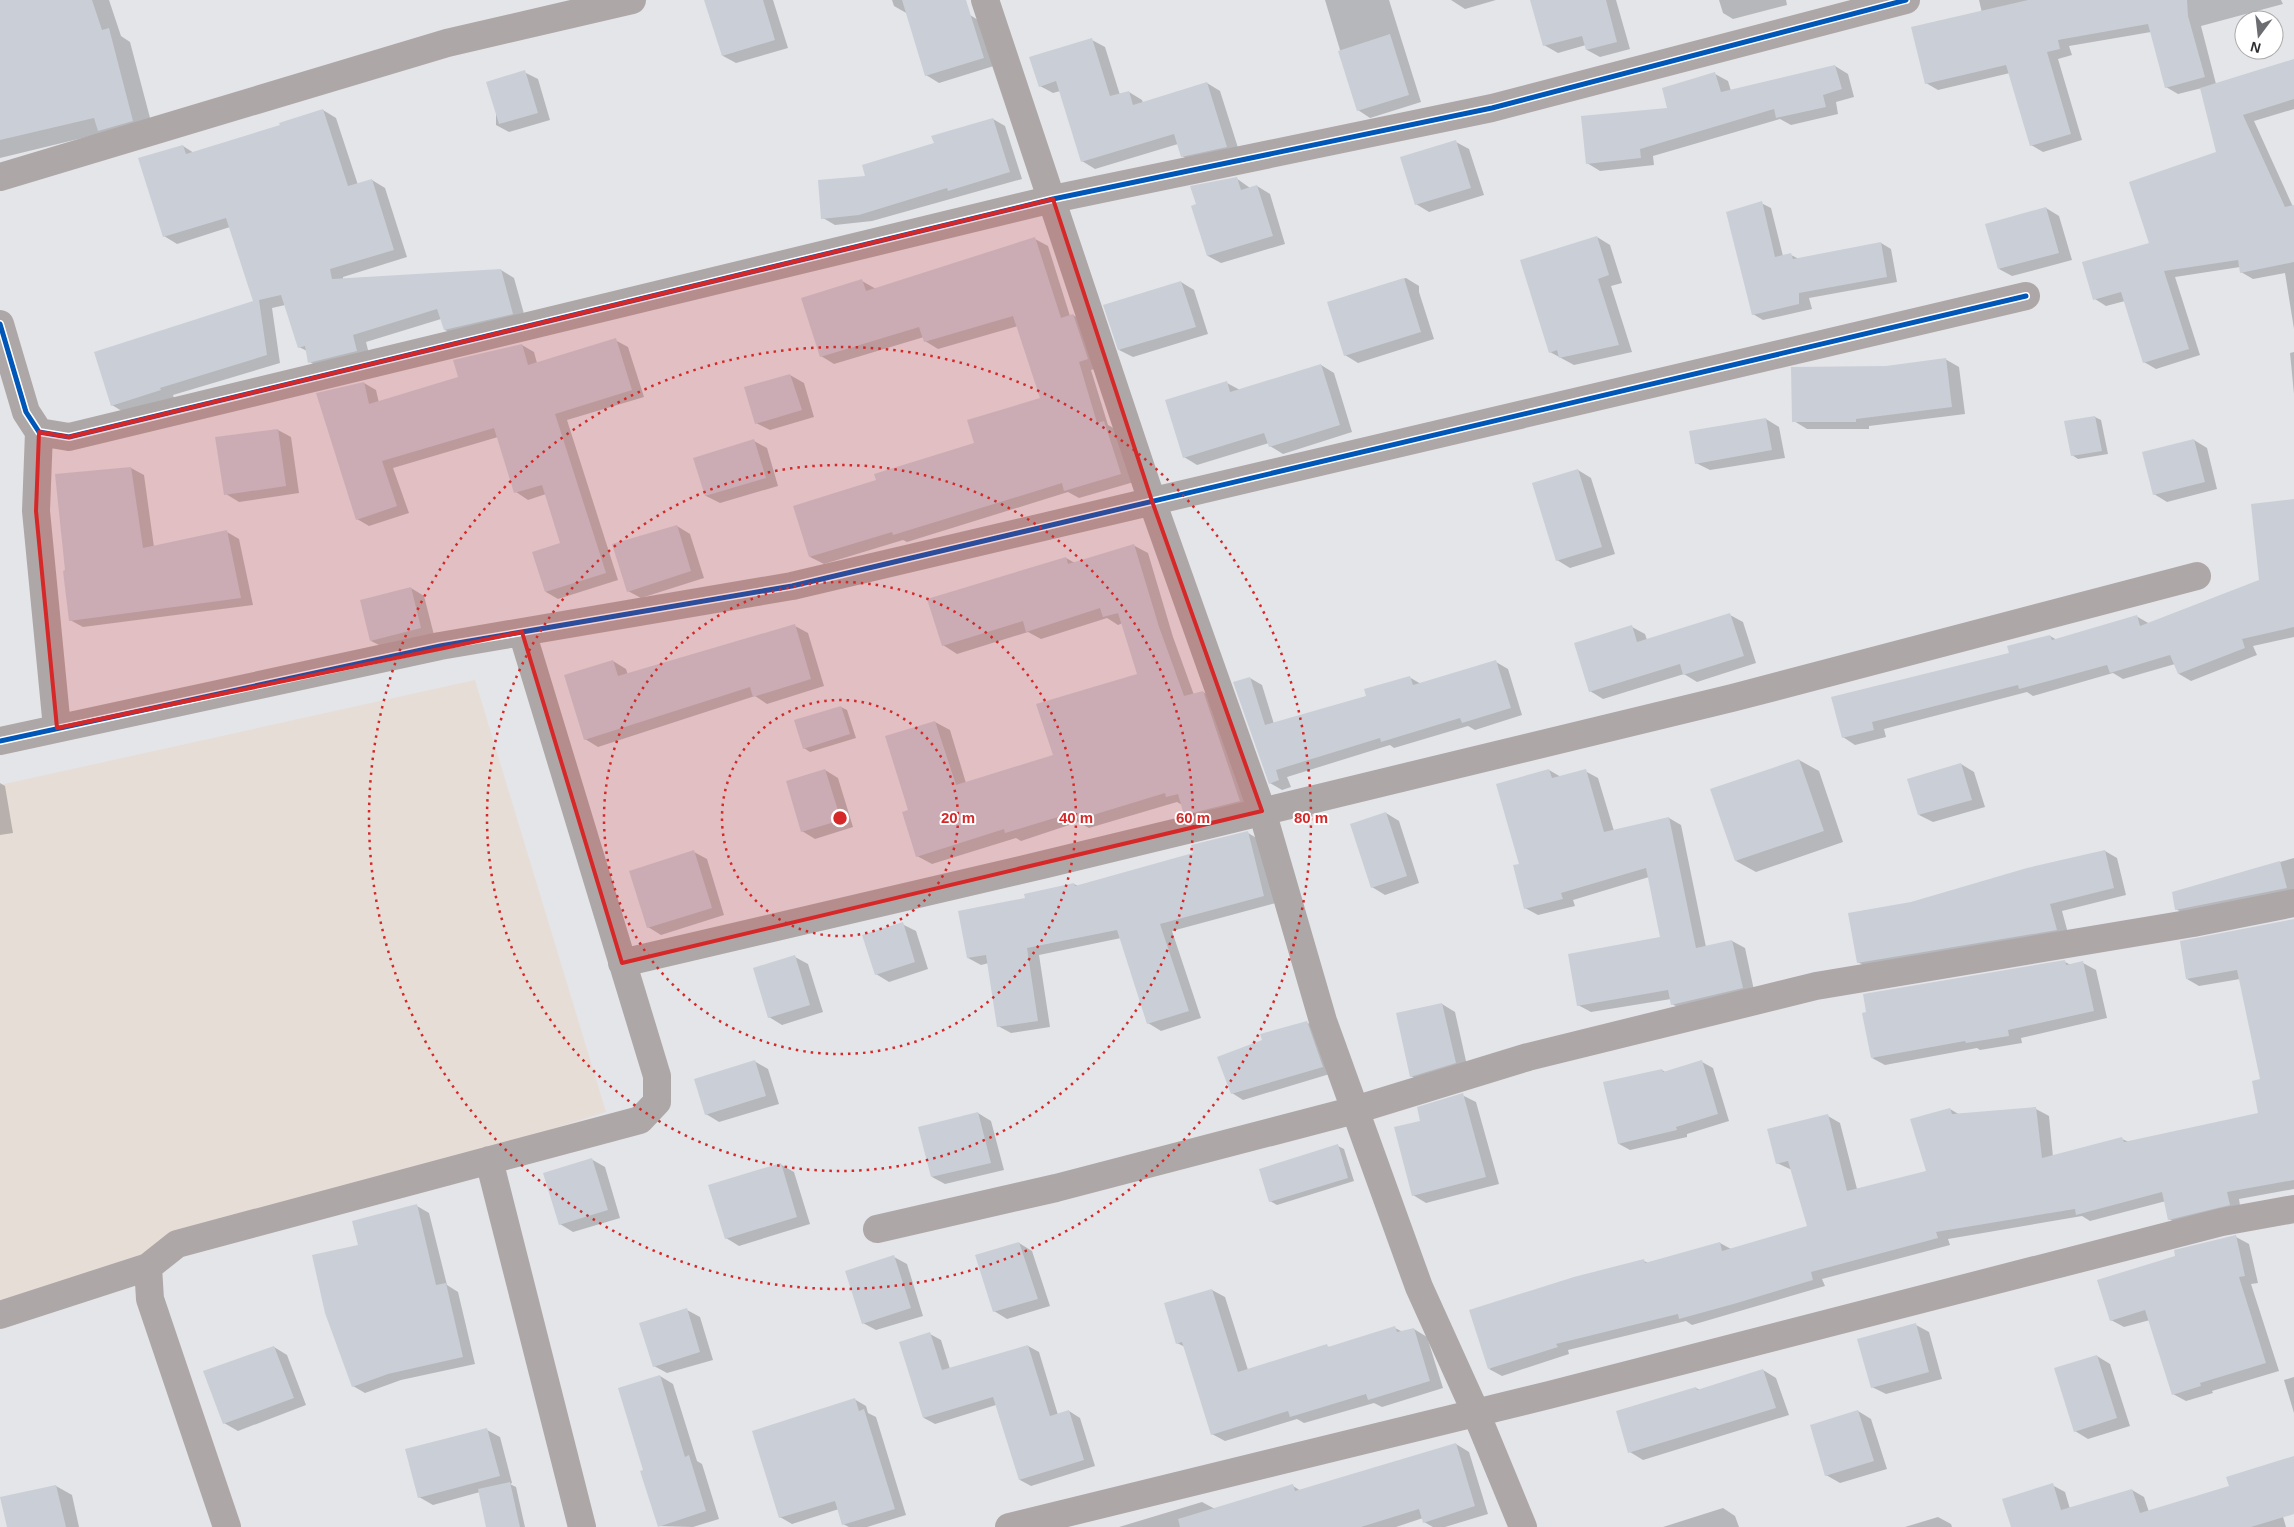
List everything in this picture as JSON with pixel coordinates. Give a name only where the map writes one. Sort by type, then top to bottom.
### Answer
[{"type":"street","points":[[0,177],[447,43],[632,0]]},
{"type":"street","points":[[985,0],[1053,199],[1152,501],[1262,811],[1323,1021],[1419,1287],[1476,1413],[1523,1527]]},
{"type":"street","points":[[39,432],[69,437],[1053,199],[1492,108],[1906,0]]},
{"type":"street","points":[[0,741],[440,646],[792,586],[2026,296]]},
{"type":"street","points":[[0,324],[26,412],[39,432],[36,512],[58,728]]},
{"type":"street","points":[[622,962],[1732,698],[2196,576]]},
{"type":"street","points":[[0,1315],[148,1267],[177,1244],[640,1120],[657,1102],[656,1076],[522,632]]},
{"type":"street","points":[[877,1229],[1056,1188],[1355,1110],[1528,1057],[1816,986],[2193,923],[2294,903]]},
{"type":"street","points":[[489,1160],[582,1527]]},
{"type":"street","points":[[1009,1527],[1476,1413],[2222,1222],[2294,1209]]},
{"type":"street","points":[[148,1267],[150,1299],[227,1527]]},
{"type":"highlighted area","points":[[1053,199],[1152,501],[1262,811],[622,963],[522,632],[57,728],[36,511],[39,432],[69,437]]},
{"type":"shaded area","points":[[475,680],[606,1112],[0,1304],[0,785]]},
{"type":"building","points":[[0,0],[92,0],[102,30],[109,28],[133,121],[98,131],[94,118],[0,140]]},
{"type":"building","points":[[704,0],[763,0],[775,40],[722,56]]},
{"type":"building","points":[[902,0],[966,0],[984,58],[925,76]]},
{"type":"building","points":[[1530,0],[1606,0],[1617,42],[1586,50],[1582,36],[1543,46]]},
{"type":"building","points":[[2028,0],[2187,0],[2188,16],[2205,77],[2165,88],[2148,24],[2058,40],[2060,49],[2047,52],[2071,134],[2030,146],[2006,65],[1925,84],[1911,27]]},
{"type":"building","points":[[1390,34],[1409,95],[1357,111],[1338,51]]},
{"type":"building","points":[[1092,38],[1110,96],[1129,91],[1133,105],[1207,82],[1227,147],[1181,157],[1174,134],[1081,162],[1056,81],[1039,87],[1029,57]]},
{"type":"building","points":[[2294,59],[2294,99],[2243,115],[2285,207],[2294,205],[2294,262],[2240,273],[2238,260],[2164,271],[2189,349],[2143,363],[2121,292],[2093,300],[2082,262],[2149,243],[2129,182],[2216,152],[2200,88]]},
{"type":"building","points":[[1835,65],[1842,89],[1823,95],[1826,107],[1776,118],[1774,109],[1640,149],[1641,158],[1586,164],[1581,116],[1667,108],[1662,88],[1715,72],[1721,92]]},
{"type":"building","points":[[525,70],[538,113],[499,124],[486,82]]},
{"type":"building","points":[[323,109],[348,186],[372,179],[394,250],[330,269],[332,279],[501,269],[513,314],[444,330],[437,309],[353,335],[357,351],[308,363],[305,346],[298,348],[281,295],[259,300],[267,355],[160,388],[161,390],[111,406],[94,352],[253,301],[226,218],[163,237],[138,158],[183,145],[186,154],[280,125],[279,123]]},
{"type":"building","points":[[993,118],[1010,172],[948,191],[947,188],[859,215],[821,219],[818,180],[865,176],[862,165],[934,143],[931,136]]},
{"type":"building","points":[[1456,140],[1471,188],[1415,205],[1400,157]]},
{"type":"building","points":[[1237,177],[1241,190],[1257,185],[1273,236],[1207,256],[1191,206],[1196,204],[1190,186]]},
{"type":"building","points":[[1762,201],[1775,257],[1791,253],[1793,259],[1881,242],[1887,277],[1799,293],[1799,304],[1752,315],[1726,212]]},
{"type":"building","points":[[2046,207],[2059,253],[1998,269],[1985,224]]},
{"type":"building","points":[[1597,236],[1609,275],[1598,279],[1619,345],[1559,358],[1557,350],[1549,353],[1520,260]]},
{"type":"building","points":[[1035,237],[1061,318],[1073,314],[1088,359],[1079,362],[1097,423],[1104,421],[1121,474],[1064,491],[1062,483],[893,535],[892,532],[809,557],[793,506],[876,480],[874,474],[974,443],[967,420],[1040,398],[1013,316],[924,342],[919,327],[820,357],[801,298],[862,279],[866,291]]},
{"type":"building","points":[[1404,278],[1421,332],[1344,356],[1327,302]]},
{"type":"building","points":[[1181,281],[1196,327],[1118,350],[1103,305]]},
{"type":"building","points":[[616,338],[632,390],[555,414],[606,573],[545,592],[532,552],[560,543],[542,485],[514,493],[494,428],[382,461],[397,506],[356,520],[316,393],[364,382],[369,404],[458,377],[453,360],[522,344],[528,365]]},
{"type":"building","points":[[1946,358],[1952,407],[1856,419],[1856,422],[1792,422],[1791,367],[1886,366]]},
{"type":"building","points":[[1321,364],[1340,425],[1269,447],[1264,433],[1183,458],[1165,400],[1227,381],[1230,392]]},
{"type":"building","points":[[790,374],[802,410],[755,424],[744,387]]},
{"type":"building","points":[[2095,416],[2102,451],[2071,456],[2064,421]]},
{"type":"building","points":[[1766,418],[1772,450],[1695,464],[1689,431]]},
{"type":"building","points":[[278,429],[286,486],[224,495],[215,437]]},
{"type":"building","points":[[754,439],[766,478],[705,496],[693,458]]},
{"type":"building","points":[[2194,439],[2205,482],[2153,495],[2142,452]]},
{"type":"building","points":[[131,467],[143,548],[227,530],[241,598],[69,621],[55,474]]},
{"type":"building","points":[[1578,469],[1602,547],[1556,561],[1532,483]]},
{"type":"building","points":[[2294,499],[2294,627],[2242,639],[2245,648],[2178,674],[2170,655],[2110,673],[2107,665],[2019,689],[2018,685],[1872,722],[1874,730],[1842,738],[1831,697],[2009,653],[2007,646],[2050,635],[2052,640],[2137,615],[2140,626],[2259,580],[2251,504]]},
{"type":"building","points":[[677,525],[691,571],[627,592],[612,544]]},
{"type":"building","points":[[1134,544],[1159,627],[1184,696],[1203,691],[1240,801],[1184,815],[1178,794],[1166,797],[1165,793],[1073,821],[1071,813],[1005,833],[1004,829],[916,857],[902,812],[908,810],[885,736],[935,721],[956,785],[1053,755],[1036,704],[1137,674],[1118,613],[1103,617],[1100,608],[1026,632],[1023,621],[942,646],[927,599],[1066,557],[1068,564]]},
{"type":"building","points":[[411,587],[421,628],[370,641],[360,600]]},
{"type":"building","points":[[1730,613],[1744,656],[1683,675],[1680,664],[1589,692],[1574,643],[1632,625],[1637,642]]},
{"type":"building","points":[[795,624],[811,679],[753,697],[750,687],[584,740],[564,675],[613,660],[618,676]]},
{"type":"building","points":[[1496,660],[1511,708],[1462,723],[1460,718],[1381,742],[1380,738],[1276,770],[1279,780],[1269,784],[1233,682],[1250,677],[1265,725],[1366,696],[1364,689],[1410,676],[1413,685]]},
{"type":"building","points":[[841,706],[850,734],[803,749],[794,720]]},
{"type":"building","points":[[1799,759],[1824,831],[1735,861],[1710,789]]},
{"type":"building","points":[[1961,763],[1972,800],[1918,815],[1907,779]]},
{"type":"building","points":[[825,769],[841,820],[801,832],[786,781]]},
{"type":"building","points":[[1549,769],[1552,778],[1586,769],[1604,832],[1669,817],[1696,948],[1732,940],[1743,988],[1671,1005],[1668,990],[1577,1006],[1568,954],[1660,937],[1646,868],[1561,893],[1563,899],[1524,909],[1513,865],[1519,864],[1496,784]]},
{"type":"building","points":[[1386,812],[1407,876],[1371,888],[1350,824]]},
{"type":"building","points":[[1248,831],[1264,896],[1160,924],[1189,1011],[1147,1024],[1117,930],[1027,948],[1038,1021],[997,1027],[986,955],[967,958],[958,911],[1025,898],[1024,894],[1074,883],[1075,886],[1193,853],[1191,845]]},
{"type":"building","points":[[694,850],[712,908],[647,928],[629,871]]},
{"type":"building","points":[[2105,850],[2114,888],[2050,904],[2057,930],[1857,963],[1848,913],[1911,902],[2027,868]]},
{"type":"building","points":[[2280,861],[2287,888],[2175,910],[2172,892]]},
{"type":"building","points":[[2294,919],[2294,1180],[2227,1192],[2230,1205],[2168,1220],[2162,1192],[2076,1215],[2075,1209],[1936,1232],[1938,1238],[1811,1272],[1813,1280],[1679,1319],[1678,1314],[1556,1344],[1558,1347],[1488,1369],[1469,1310],[1574,1277],[1644,1259],[1645,1263],[1720,1242],[1722,1251],[1807,1226],[1788,1161],[1776,1164],[1767,1129],[1828,1114],[1847,1191],[1926,1171],[1910,1119],[1950,1108],[1952,1114],[2036,1107],[2042,1158],[2122,1137],[2124,1142],[2258,1113],[2252,1081],[2260,1079],[2237,970],[2186,979],[2180,941]]},
{"type":"building","points":[[903,922],[915,962],[875,975],[862,935]]},
{"type":"building","points":[[795,955],[810,1005],[768,1018],[753,968]]},
{"type":"building","points":[[2065,960],[2066,965],[2083,961],[2094,1011],[2008,1030],[2009,1036],[1966,1043],[1965,1041],[1871,1058],[1862,1013],[1866,1012],[1863,994]]},
{"type":"building","points":[[1442,1003],[1456,1063],[1410,1077],[1396,1013]]},
{"type":"building","points":[[1307,1021],[1323,1067],[1231,1094],[1217,1057],[1262,1040],[1260,1034]]},
{"type":"building","points":[[755,1060],[766,1096],[705,1115],[694,1079]]},
{"type":"building","points":[[1702,1060],[1718,1114],[1676,1127],[1677,1130],[1618,1144],[1603,1082],[1662,1069],[1663,1072]]},
{"type":"building","points":[[1463,1093],[1486,1177],[1412,1196],[1394,1127],[1420,1121],[1417,1107]]},
{"type":"building","points":[[978,1112],[991,1163],[931,1177],[918,1127]]},
{"type":"building","points":[[1338,1144],[1348,1178],[1269,1202],[1259,1169]]},
{"type":"building","points":[[592,1158],[608,1210],[559,1225],[543,1173]]},
{"type":"building","points":[[781,1163],[797,1217],[725,1239],[708,1185]]},
{"type":"building","points":[[417,1204],[436,1285],[446,1283],[463,1357],[388,1374],[352,1387],[325,1313],[312,1255],[358,1245],[352,1221]]},
{"type":"building","points":[[2236,1235],[2245,1276],[2239,1277],[2266,1363],[2200,1383],[2201,1386],[2172,1395],[2145,1310],[2110,1321],[2097,1280],[2175,1256],[2174,1250]]},
{"type":"building","points":[[1019,1242],[1038,1299],[993,1312],[975,1255]]},
{"type":"building","points":[[894,1255],[911,1308],[862,1324],[845,1271]]},
{"type":"building","points":[[1212,1289],[1238,1372],[1327,1344],[1328,1347],[1395,1326],[1397,1332],[1414,1328],[1430,1381],[1368,1400],[1366,1394],[1290,1417],[1288,1411],[1211,1435],[1182,1342],[1176,1344],[1164,1303]]},
{"type":"building","points":[[687,1308],[700,1352],[653,1367],[639,1323]]},
{"type":"building","points":[[1916,1323],[1929,1372],[1871,1388],[1857,1339]]},
{"type":"building","points":[[930,1332],[942,1370],[1028,1345],[1050,1416],[1069,1410],[1084,1460],[1019,1480],[993,1397],[923,1418],[899,1342]]},
{"type":"building","points":[[274,1346],[294,1398],[223,1424],[203,1371]]},
{"type":"building","points":[[2097,1355],[2117,1418],[2074,1432],[2054,1368]]},
{"type":"building","points":[[1763,1369],[1776,1408],[1628,1453],[1616,1411],[1696,1387],[1697,1390]]},
{"type":"building","points":[[660,1375],[685,1457],[689,1455],[706,1511],[658,1527],[640,1471],[643,1470],[618,1388]]},
{"type":"building","points":[[855,1398],[859,1411],[864,1409],[895,1509],[842,1525],[835,1501],[779,1518],[752,1431]]},
{"type":"building","points":[[1858,1410],[1874,1461],[1825,1476],[1810,1425]]},
{"type":"building","points":[[487,1428],[500,1476],[418,1498],[405,1449]]},
{"type":"building","points":[[1456,1443],[1475,1506],[1423,1523],[1419,1509],[1361,1527],[1180,1527],[1178,1519],[1293,1484],[1295,1491]]},
{"type":"building","points":[[2294,1456],[2294,1514],[2251,1527],[2011,1527],[2002,1499],[2053,1483],[2061,1510],[2132,1489],[2140,1513],[2229,1486],[2226,1477]]},
{"type":"building","points":[[510,1482],[520,1527],[486,1527],[478,1489]]},
{"type":"building","points":[[56,1485],[66,1527],[7,1527],[0,1497]]},
{"type":"cycle path","points":[[0,324],[26,412],[39,432],[69,437],[1053,199],[1492,108],[1906,0]]},
{"type":"cycle path","points":[[0,741],[440,646],[792,586],[2026,296]]}]
